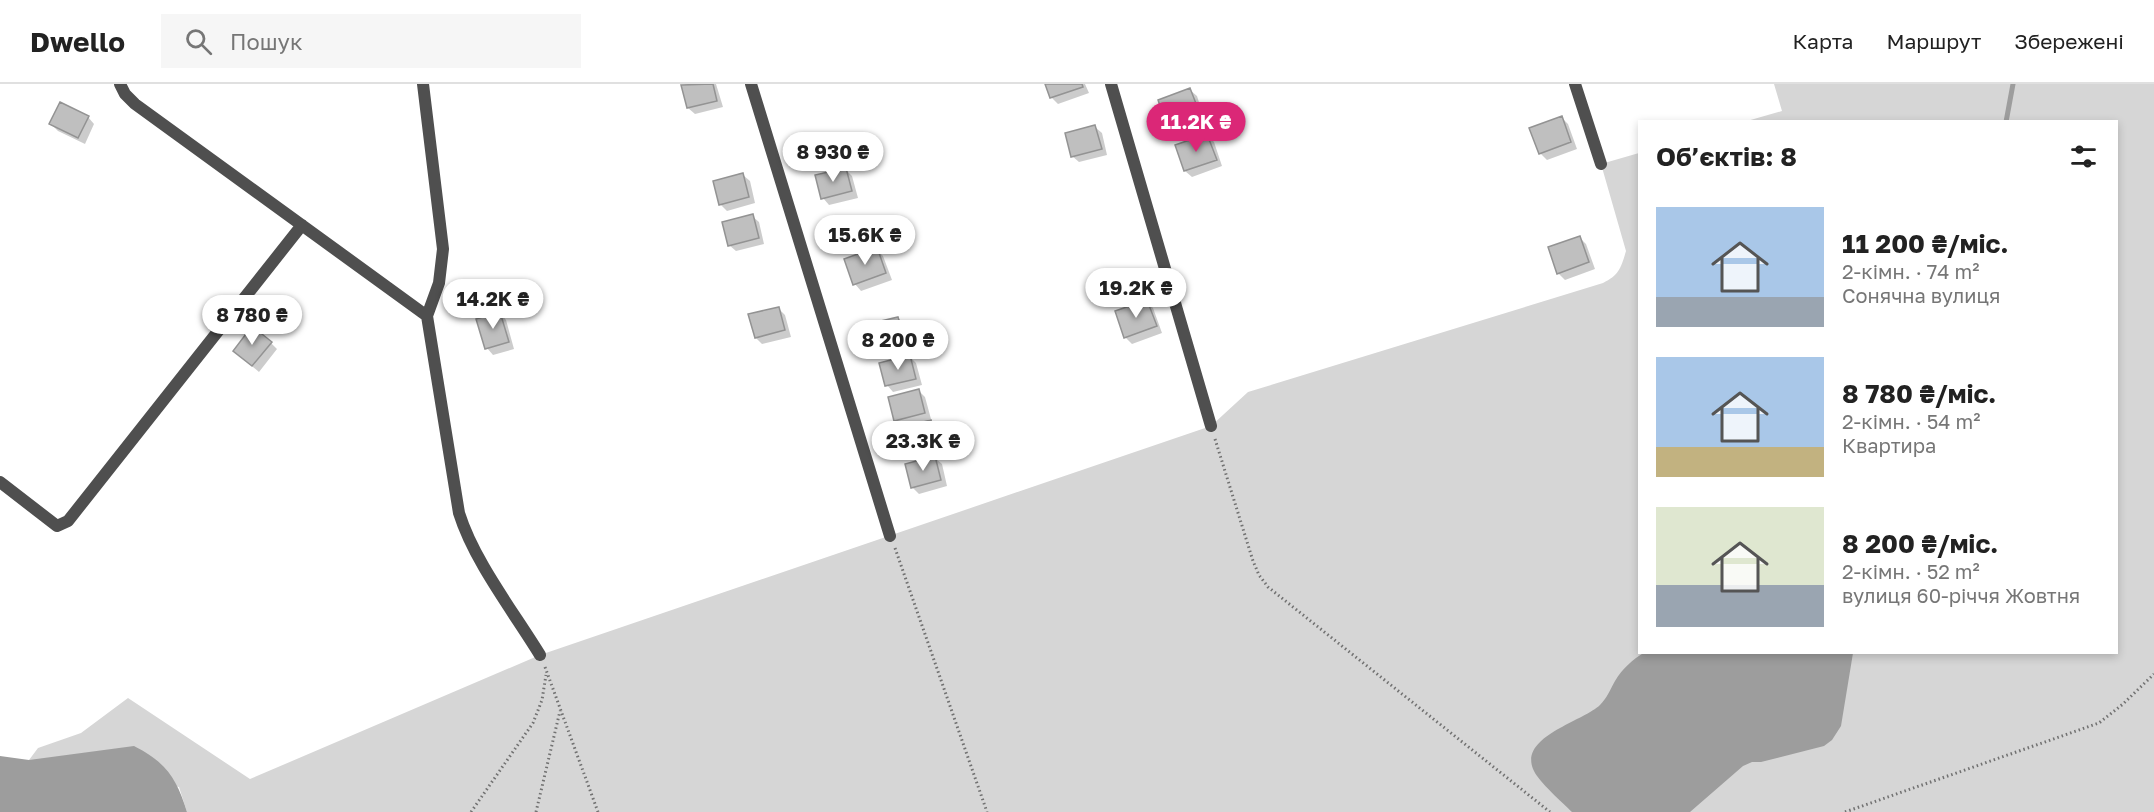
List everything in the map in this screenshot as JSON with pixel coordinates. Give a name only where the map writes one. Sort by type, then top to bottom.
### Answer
[{"type":"street","points":[[120,84],[125,94],[135,104],[427,316]]},
{"type":"street","points":[[423,84],[443,249],[439,283],[427,316],[459,513],[482,562],[540,654]]},
{"type":"street","points":[[751,84],[891,536]]},
{"type":"street","points":[[1111,84],[1211,426]]},
{"type":"street","points":[[1575,84],[1601,164]]},
{"type":"street","points":[[0,483],[57,526],[68,521],[302,225]]},
{"type":"path","points":[[1211,426],[1253,561],[1268,587],[1550,812]]},
{"type":"path","points":[[891,536],[987,812]]},
{"type":"path","points":[[540,654],[598,812]]},
{"type":"path","points":[[471,812],[533,723],[542,700],[547,673]]},
{"type":"path","points":[[1845,812],[2099,723],[2154,674]]},
{"type":"path","points":[[536,812],[560,709]]},
{"type":"shaded area","points":[[1774,84],[2154,84],[2154,812],[187,812],[179,787],[29,760],[38,748],[81,733],[128,698],[250,779],[540,655],[1211,426],[1248,392],[1603,283],[1619,270],[1626,251],[1601,164],[1638,153],[1638,654],[2118,654],[2118,120],[1750,120],[1782,111]]},
{"type":"shaded area","points":[[1642,654],[1853,654],[1841,726],[1832,740],[1824,746],[1743,766],[1690,812],[1572,812],[1537,776],[1531,759],[1535,749],[1543,740],[1600,705],[1621,672]]},
{"type":"shaded area","points":[[134,746],[154,758],[169,773],[179,790],[187,812],[0,812],[0,756],[29,760]]},
{"type":"building","points":[[713,84],[717,101],[687,108],[681,85]]},
{"type":"building","points":[[1045,84],[1082,84],[1083,87],[1050,98]]},
{"type":"building","points":[[1190,88],[1200,114],[1167,126],[1158,100]]},
{"type":"building","points":[[60,102],[89,116],[78,138],[49,124]]},
{"type":"building","points":[[1562,116],[1571,142],[1539,154],[1529,128]]},
{"type":"building","points":[[1095,125],[1102,149],[1071,157],[1065,133]]},
{"type":"building","points":[[1207,134],[1217,160],[1184,171],[1175,145]]},
{"type":"building","points":[[846,168],[852,191],[821,199],[815,175]]},
{"type":"building","points":[[743,173],[749,197],[719,205],[713,181]]},
{"type":"building","points":[[753,214],[759,238],[728,246],[722,222]]},
{"type":"building","points":[[1580,236],[1589,262],[1557,274],[1548,247]]},
{"type":"building","points":[[877,247],[886,273],[853,285],[844,259]]},
{"type":"building","points":[[1147,300],[1157,326],[1124,338],[1115,311]]},
{"type":"building","points":[[779,307],[785,330],[755,338],[748,314]]},
{"type":"building","points":[[500,312],[509,342],[485,349],[476,319]]},
{"type":"building","points":[[898,317],[905,340],[874,348],[868,324]]},
{"type":"building","points":[[252,326],[272,342],[252,366],[233,351]]},
{"type":"building","points":[[910,355],[916,379],[885,386],[879,363]]},
{"type":"building","points":[[919,389],[925,413],[894,421],[888,397]]},
{"type":"building","points":[[931,420],[936,444],[906,452],[900,428]]},
{"type":"building","points":[[935,456],[941,480],[911,488],[905,464]]},
{"type":"waterway","points":[[2006,120],[2013,84]]}]
